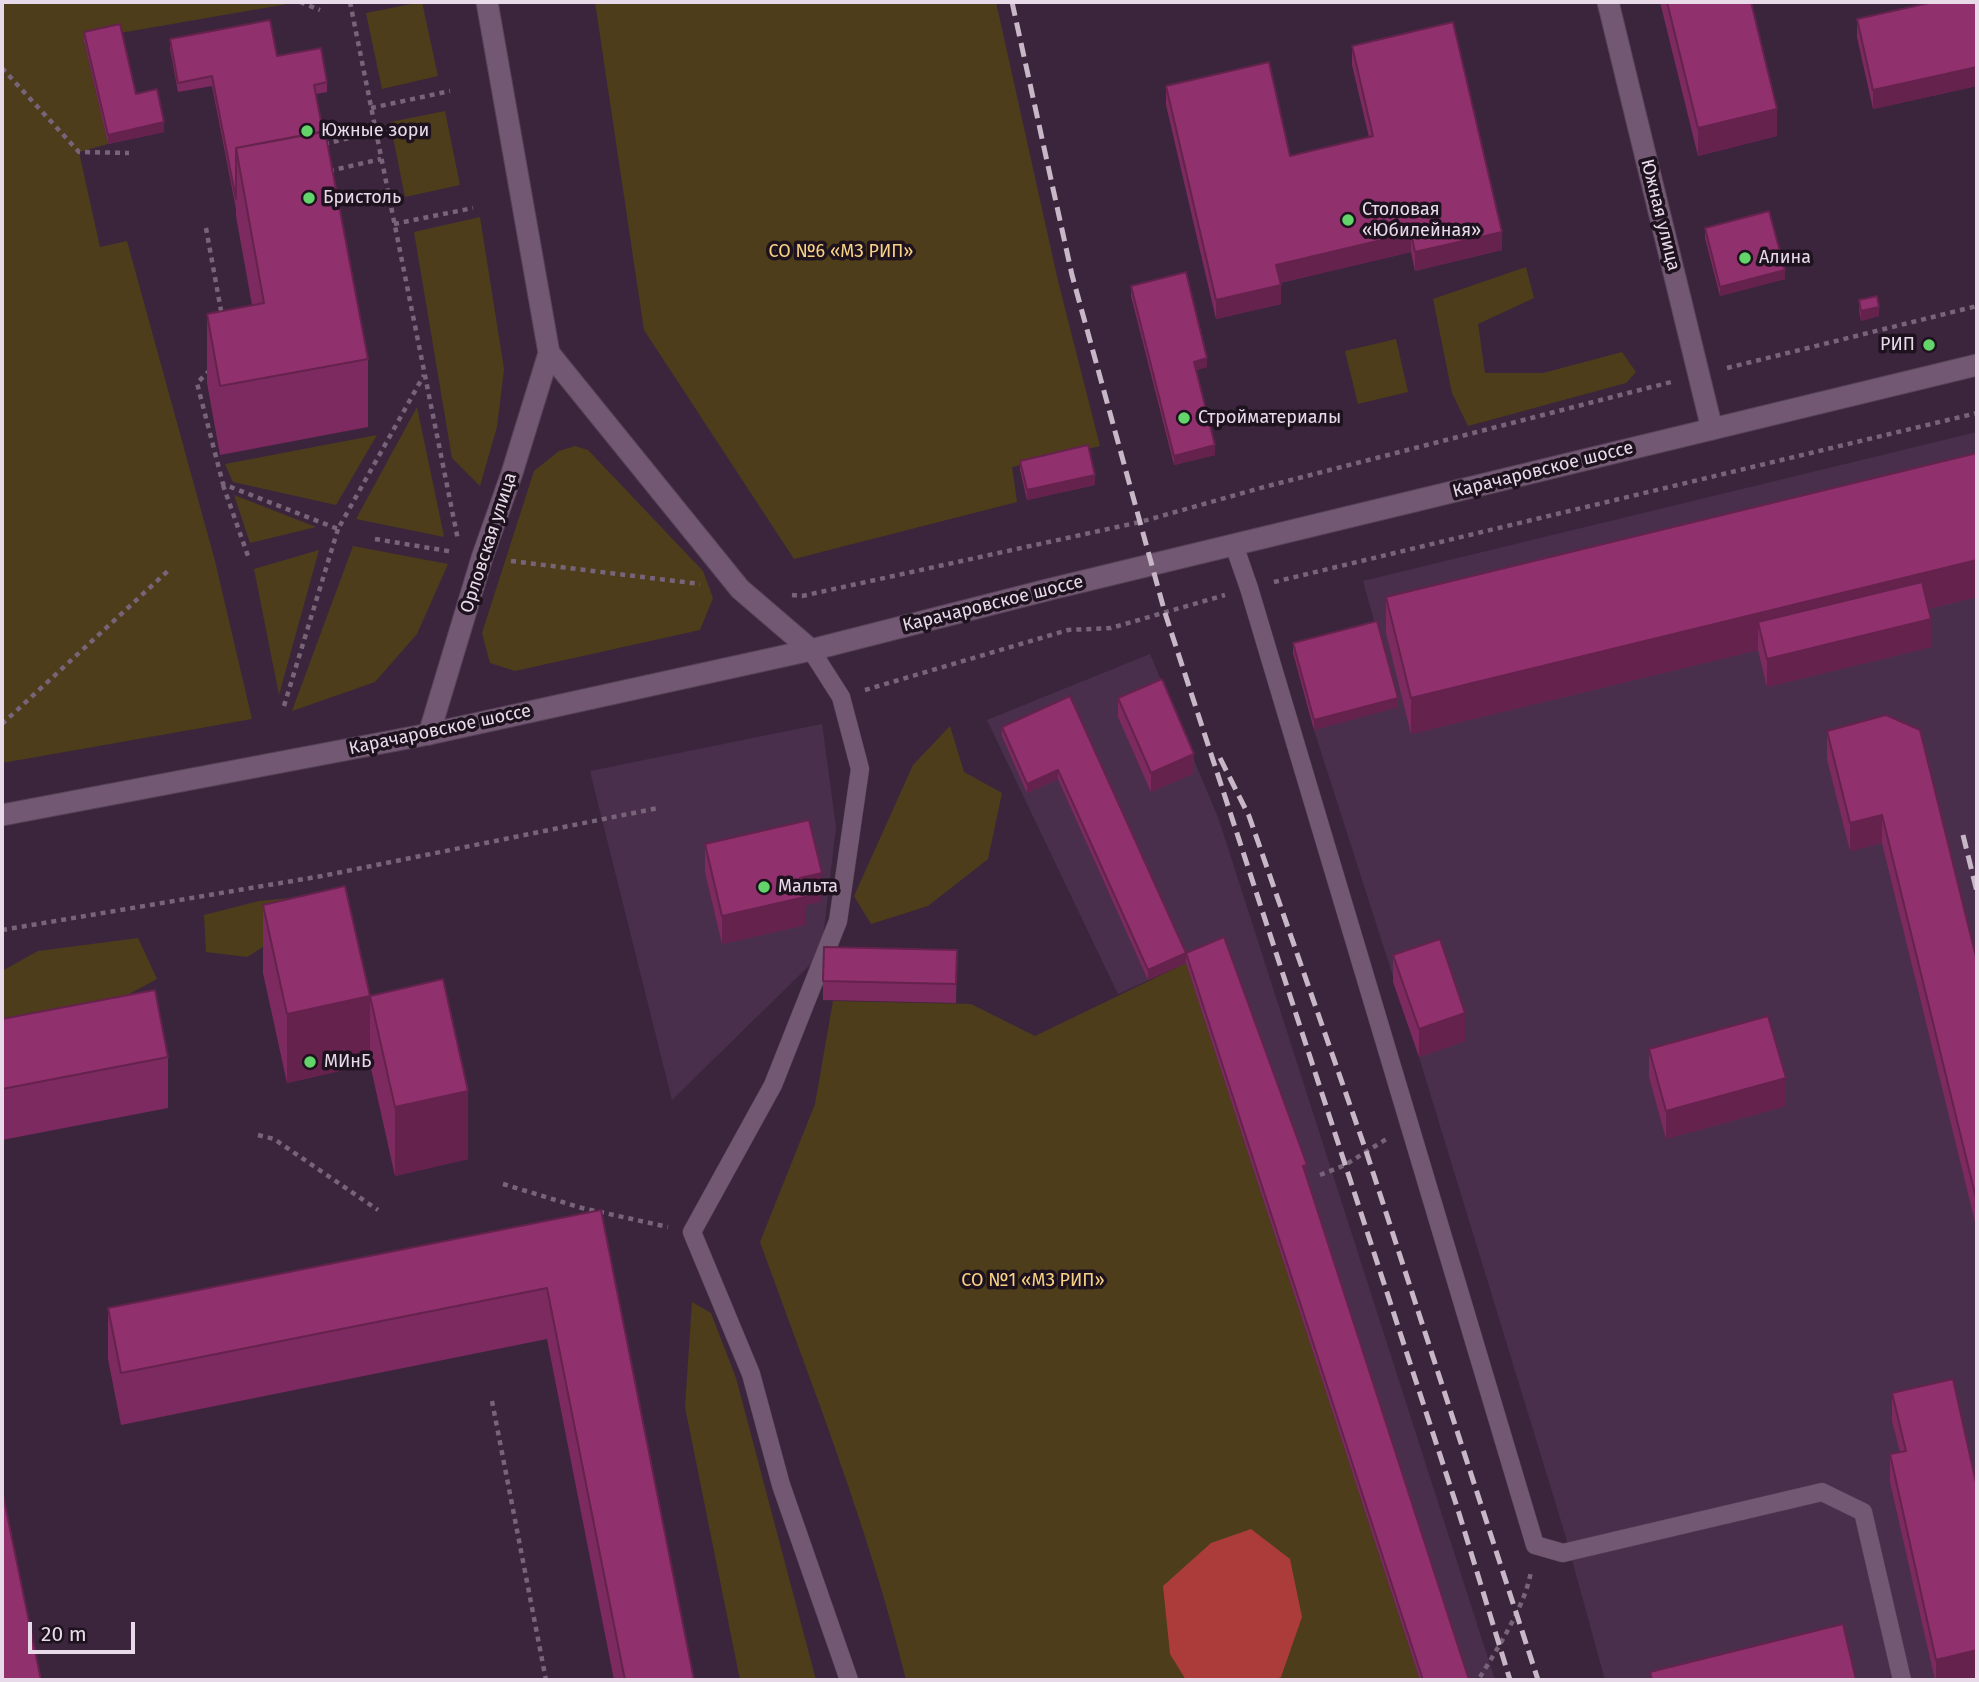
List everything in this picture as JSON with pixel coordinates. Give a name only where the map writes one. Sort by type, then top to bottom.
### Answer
[{"type":"street","name":"Орловская улица","points":[[429,734],[482,558],[512,474],[549,353],[487,2]]},
{"type":"street","name":"Южная улица","points":[[1608,2],[1712,429]]},
{"type":"street","name":"Орловская улица","points":[[549,353],[740,589],[811,649]]},
{"type":"street","name":"Карачаровское шоссе","points":[[2,815],[429,734],[811,649],[1977,365]]},
{"type":"lane","points":[[1234,545],[1535,1545],[1563,1553],[1822,1492],[1863,1512],[1902,1680]]},
{"type":"lane","points":[[811,649],[841,697],[860,769],[838,921],[773,1085],[692,1233],[751,1374],[781,1485],[849,1680]]},
{"type":"path","points":[[300,2],[320,10]]},
{"type":"path","points":[[350,2],[461,554]]},
{"type":"path","points":[[2,68],[79,152],[129,153]]},
{"type":"path","points":[[371,108],[450,91]]},
{"type":"path","points":[[323,144],[375,132]]},
{"type":"path","points":[[328,171],[381,159]]},
{"type":"path","points":[[394,224],[473,208]]},
{"type":"path","points":[[206,228],[223,324]]},
{"type":"path","points":[[789,595],[802,596],[1140,522],[1699,375],[1977,306]]},
{"type":"path","points":[[212,367],[197,383],[223,484],[248,556]]},
{"type":"path","points":[[284,706],[338,528],[424,375]]},
{"type":"path","points":[[841,697],[1068,630],[1111,628],[1249,588],[1977,413]]},
{"type":"path","points":[[223,484],[338,528]]},
{"type":"path","points":[[375,539],[482,558],[740,589]]},
{"type":"path","points":[[2,724],[170,569]]},
{"type":"path","points":[[2,930],[309,879],[658,808]]},
{"type":"path","points":[[1320,1175],[1345,1165],[1410,1125]]},
{"type":"path","points":[[258,1135],[274,1139],[378,1210]]},
{"type":"path","points":[[503,1184],[582,1208],[692,1233]]},
{"type":"path","points":[[492,1401],[546,1680]]},
{"type":"path","points":[[1480,1677],[1499,1646],[1529,1584],[1535,1545]]},
{"type":"shaded area","points":[[1977,432],[1977,1680],[1605,1680],[1565,1534],[1419,1057],[1314,730],[1398,707],[1363,581]]},
{"type":"shaded area","points":[[1150,654],[1219,820],[1495,1680],[1420,1680],[1186,963],[1118,994],[987,720]]},
{"type":"shaded area","points":[[822,724],[836,827],[821,954],[672,1100],[590,771]]},
{"type":"shaded area","points":[[1251,1529],[1290,1559],[1302,1617],[1281,1677],[1273,1680],[1186,1680],[1170,1654],[1163,1586],[1211,1543]]},
{"type":"green space","points":[[2,2],[299,2],[120,33],[84,42],[108,144],[79,152],[100,247],[127,241],[215,561],[252,719],[2,763]]},
{"type":"green space","points":[[422,2],[438,76],[382,89],[366,13]]},
{"type":"green space","name":"СО №6 «МЗ РИП»","points":[[595,2],[996,2],[1058,281],[1100,446],[1012,467],[1017,502],[794,559],[644,330]]},
{"type":"green space","points":[[445,111],[460,185],[405,197],[390,122]]},
{"type":"green space","points":[[480,217],[504,369],[497,427],[480,486],[452,458],[414,232]]},
{"type":"green space","points":[[1526,267],[1534,298],[1478,324],[1485,373],[1543,373],[1622,352],[1636,372],[1626,383],[1468,426],[1452,393],[1433,299]]},
{"type":"green space","points":[[1396,339],[1408,392],[1358,404],[1345,351]]},
{"type":"green space","points":[[417,407],[444,536],[444,537],[356,519]]},
{"type":"green space","points":[[377,435],[336,505],[233,482],[225,464]]},
{"type":"green space","points":[[575,446],[588,450],[703,571],[713,598],[700,630],[515,671],[490,663],[482,633],[534,471],[559,451]]},
{"type":"green space","points":[[234,495],[316,527],[250,543]]},
{"type":"green space","points":[[353,546],[448,564],[417,634],[375,682],[292,711]]},
{"type":"green space","points":[[319,550],[279,695],[254,569]]},
{"type":"green space","points":[[950,726],[964,772],[1002,793],[988,859],[928,906],[871,924],[854,896],[913,765]]},
{"type":"green space","points":[[300,897],[313,916],[247,957],[206,952],[204,915],[259,901]]},
{"type":"green space","points":[[138,938],[157,979],[94,1013],[2,1023],[2,971],[38,951]]},
{"type":"green space","name":"СО №1 «МЗ РИП»","points":[[1186,963],[1420,1680],[906,1680],[892,1624],[858,1514],[760,1242],[815,1104],[833,1001],[971,1004],[1035,1036]]},
{"type":"green space","points":[[692,1302],[711,1313],[736,1378],[816,1680],[740,1680],[685,1407]]},
{"type":"building","points":[[1667,2],[1751,2],[1777,109],[1698,128]]},
{"type":"building","points":[[1933,2],[1977,2],[1977,67],[1873,90],[1857,19]]},
{"type":"building","points":[[270,20],[277,56],[321,48],[327,82],[314,85],[323,132],[236,148],[236,199],[212,76],[178,83],[170,39]]},
{"type":"building","points":[[1453,22],[1502,232],[1415,252],[1411,233],[1276,265],[1281,285],[1216,300],[1166,86],[1269,62],[1290,156],[1373,136],[1352,46]]},
{"type":"building","points":[[120,24],[136,94],[157,89],[164,122],[108,135],[84,32]]},
{"type":"building","points":[[325,131],[368,359],[220,386],[207,314],[264,303],[236,148]]},
{"type":"building","name":"Алина","points":[[1769,211],[1785,270],[1720,287],[1705,228]]},
{"type":"building","points":[[1186,272],[1207,358],[1194,362],[1215,445],[1174,456],[1131,286]]},
{"type":"building","points":[[1877,296],[1879,307],[1861,311],[1859,300]]},
{"type":"building","points":[[1088,445],[1095,475],[1027,490],[1020,461]]},
{"type":"building","points":[[1977,453],[1977,560],[1411,698],[1386,597]]},
{"type":"building","points":[[1922,582],[1931,619],[1767,659],[1758,622]]},
{"type":"building","points":[[1377,621],[1398,698],[1314,720],[1293,643]]},
{"type":"building","points":[[1162,679],[1194,754],[1151,773],[1118,698]]},
{"type":"building","points":[[1070,696],[1186,953],[1148,970],[1058,770],[1027,784],[1002,727]]},
{"type":"building","points":[[1886,715],[1920,730],[1977,961],[1977,1202],[1882,815],[1850,823],[1827,731]]},
{"type":"building","points":[[809,820],[822,873],[800,878],[805,897],[722,916],[705,844]]},
{"type":"building","points":[[345,886],[370,996],[287,1014],[263,905]]},
{"type":"building","points":[[1224,937],[1307,1165],[1303,1166],[1469,1680],[1423,1680],[1186,953]]},
{"type":"building","points":[[1440,939],[1465,1013],[1419,1029],[1393,955]]},
{"type":"building","points":[[824,947],[957,950],[956,984],[823,981]]},
{"type":"building","points":[[443,979],[468,1091],[395,1107],[370,996]]},
{"type":"building","points":[[155,990],[168,1057],[2,1089],[2,1019]]},
{"type":"building","points":[[1768,1016],[1786,1078],[1666,1111],[1649,1049]]},
{"type":"building","points":[[601,1210],[694,1680],[625,1680],[547,1288],[121,1373],[108,1308]]},
{"type":"building","points":[[1953,1379],[1977,1487],[1977,1650],[1936,1660],[1890,1454],[1906,1451],[1892,1393]]},
{"type":"building","points":[[2,1490],[41,1680],[2,1680]]},
{"type":"building","points":[[1843,1624],[1856,1680],[1652,1680],[1650,1672]]},
{"type":"railway","points":[[1012,2],[1072,275],[1165,613],[1458,1510],[1510,1680]]},
{"type":"railway","points":[[1220,758],[1249,816],[1366,1151],[1538,1680]]},
{"type":"railway","points":[[1963,835],[1977,892]]},
{"type":"place","name":"Южные зори","points":[[307,131]]},
{"type":"place","name":"Бристоль","points":[[309,198]]},
{"type":"place","name":"Столовая «Юбилейная»","points":[[1348,220]]},
{"type":"place","name":"Алина","points":[[1745,258]]},
{"type":"place","name":"РИП","points":[[1929,345]]},
{"type":"place","name":"Стройматериалы","points":[[1184,418]]},
{"type":"place","name":"Мальта","points":[[764,887]]},
{"type":"place","name":"МИнБ","points":[[310,1062]]}]
